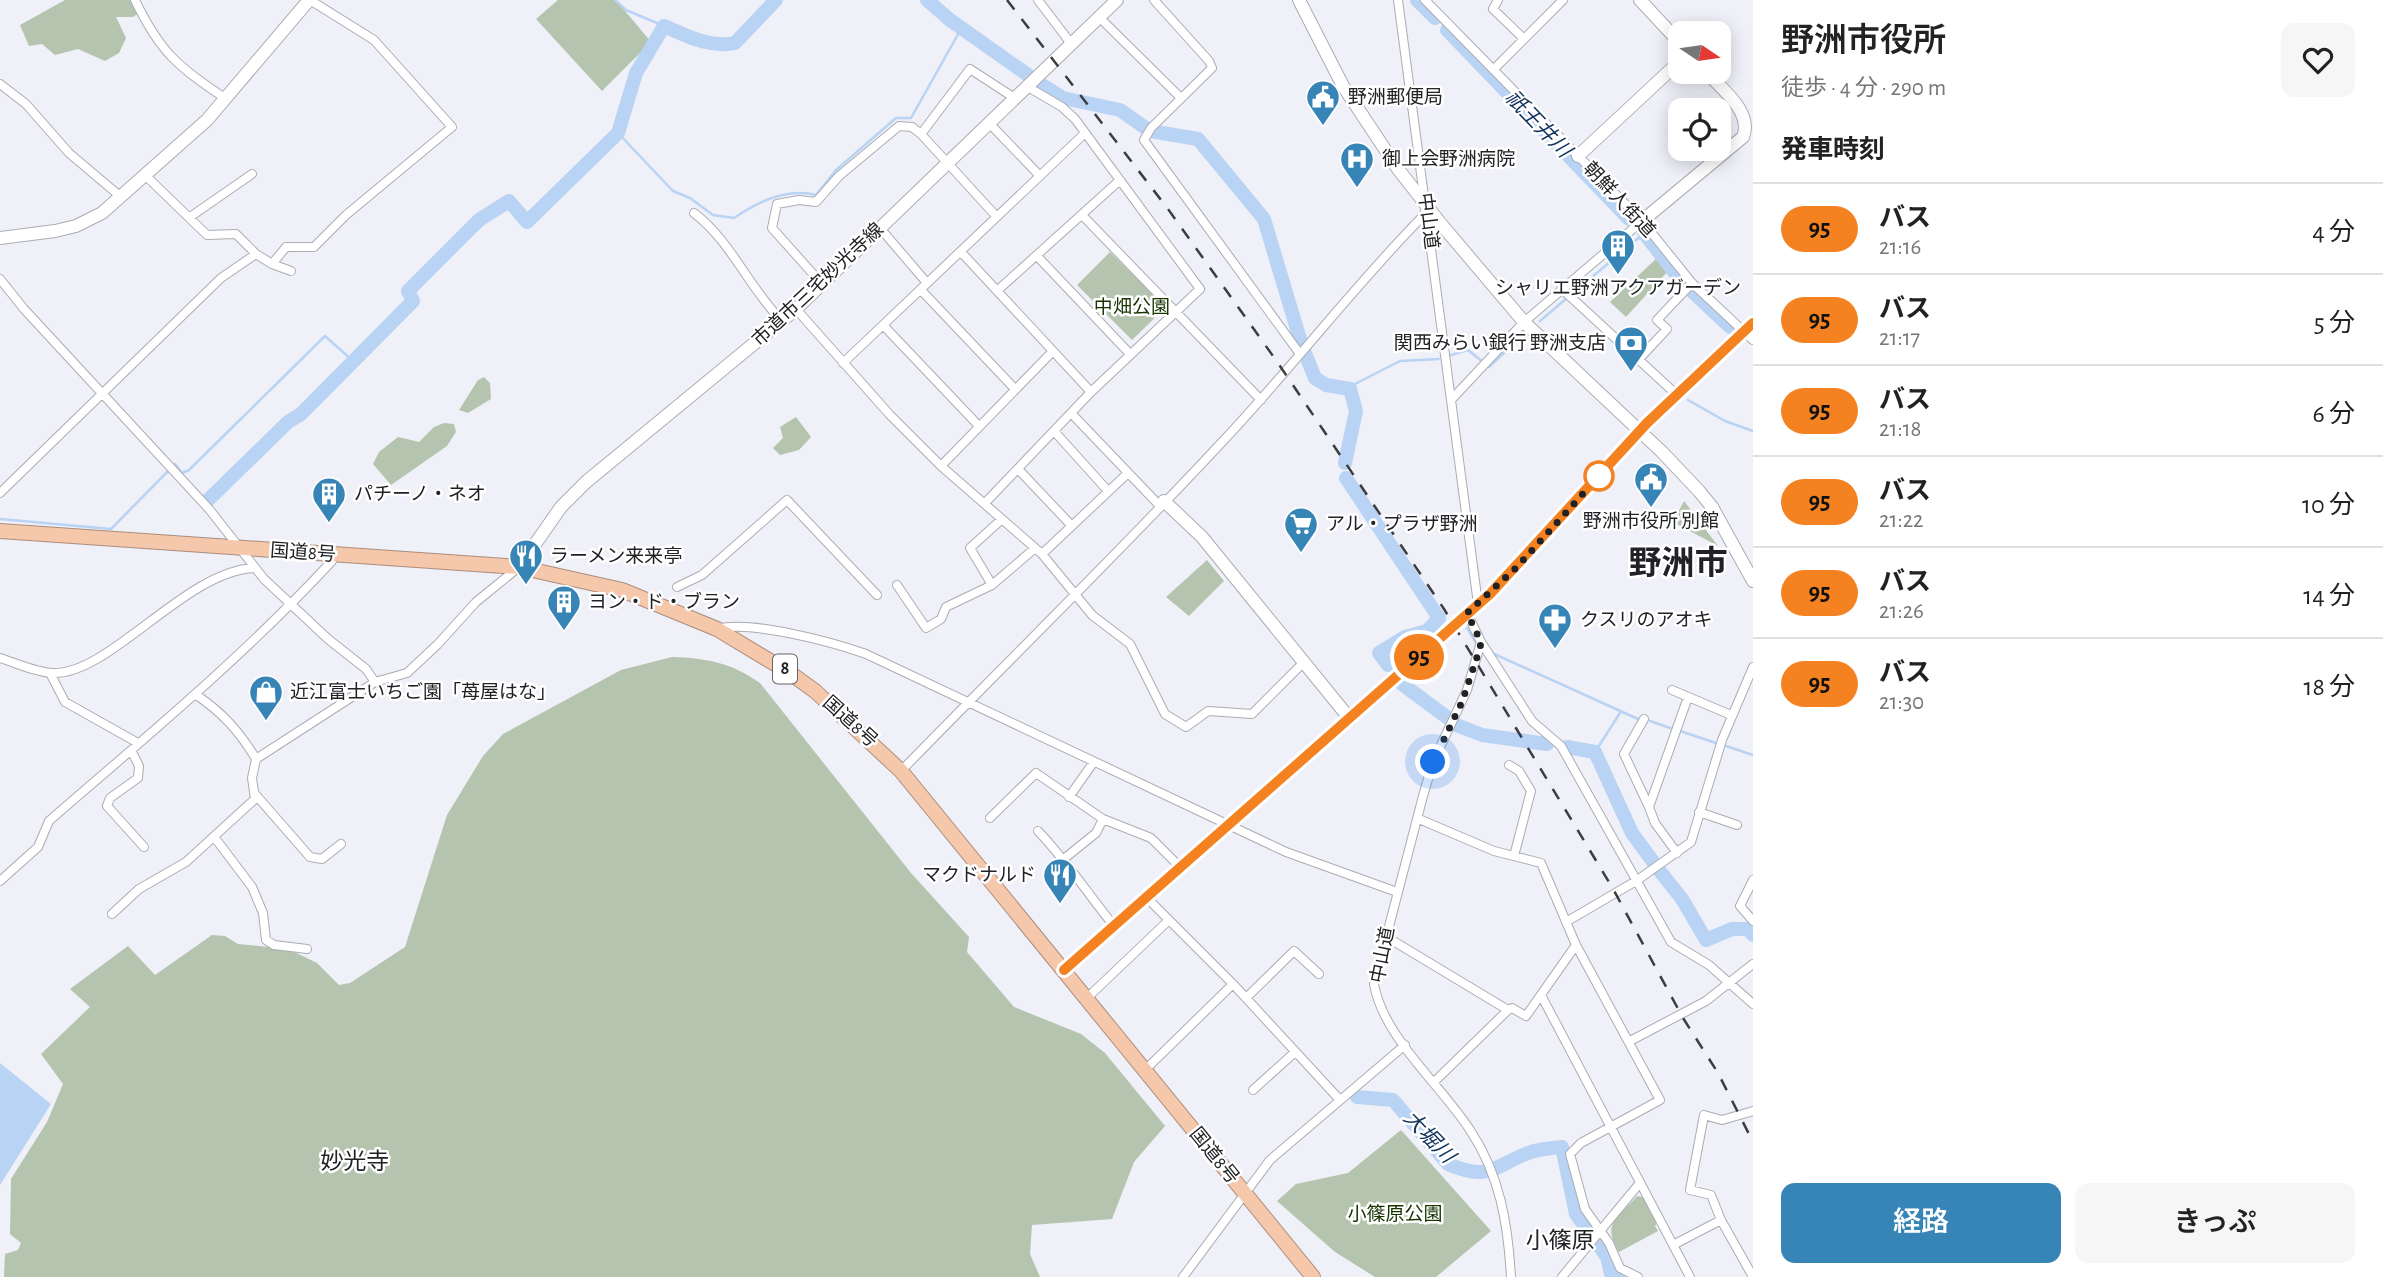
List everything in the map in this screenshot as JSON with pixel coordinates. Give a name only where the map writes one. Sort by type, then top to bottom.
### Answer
[{"type":"highway","name":"国道8号","points":[[0,531],[519,567],[622,590],[717,629],[815,691],[901,771],[1313,1277]]},
{"type":"street","points":[[135,0],[158,44],[184,71],[226,99]]},
{"type":"street","points":[[0,238],[76,226],[102,213],[178,149],[226,99],[309,0],[374,40],[452,127],[346,215],[314,247],[286,247],[272,264]]},
{"type":"street","points":[[1039,0],[1072,45]]},
{"type":"street","name":"市道市三宅妙光寺線","points":[[519,567],[561,508],[586,482],[796,309],[1117,0]]},
{"type":"street","points":[[1154,0],[1209,61],[1212,68],[1149,130],[1144,140],[1300,354]]},
{"type":"street","points":[[1299,0],[1343,86],[1398,169],[1524,322],[1662,452],[1712,507],[1753,581]]},
{"type":"street","name":"中山道","points":[[1398,0],[1478,604]]},
{"type":"street","name":"朝鮮人街道","points":[[1425,0],[1642,221],[1688,287],[1750,331]]},
{"type":"street","points":[[1498,0],[1493,9],[1524,39]]},
{"type":"street","points":[[1494,69],[1563,0]]},
{"type":"street","points":[[1640,0],[1668,30]]},
{"type":"street","points":[[1100,18],[1181,98]]},
{"type":"street","points":[[921,134],[970,69],[1016,99]]},
{"type":"street","points":[[1578,156],[1668,72]]},
{"type":"street","points":[[0,84],[26,104],[69,153],[121,197]]},
{"type":"street","points":[[1451,400],[1524,322],[1568,294],[1642,221],[1743,136],[1748,127],[1747,117],[1717,84]]},
{"type":"street","points":[[985,503],[1091,392],[1200,289],[1120,180],[1062,107],[1028,87]]},
{"type":"street","points":[[990,124],[1040,176]]},
{"type":"street","points":[[822,284],[772,229],[776,205],[799,200],[816,202],[839,176],[899,126],[912,127],[921,134],[996,216]]},
{"type":"street","points":[[843,363],[1084,134]]},
{"type":"street","points":[[190,217],[253,174]]},
{"type":"street","points":[[146,176],[207,235],[236,234],[256,254],[291,271]]},
{"type":"street","points":[[998,290],[1120,180]]},
{"type":"street","points":[[901,771],[1077,595],[1261,400],[1424,215],[1427,205]]},
{"type":"street","points":[[694,213],[717,234],[762,302],[782,321]]},
{"type":"street","points":[[1082,215],[1116,247],[1175,314],[1261,400]]},
{"type":"street","points":[[880,228],[924,287],[1014,388]]},
{"type":"street","points":[[961,253],[1091,392]]},
{"type":"street","points":[[0,493],[100,392],[221,278],[256,254]]},
{"type":"street","points":[[1037,256],[1130,354]]},
{"type":"street","points":[[0,279],[241,548],[254,568],[366,669],[375,682]]},
{"type":"street","points":[[1639,359],[1667,329],[1657,320],[1688,287]]},
{"type":"street","points":[[1568,294],[1677,395]]},
{"type":"street","points":[[796,309],[843,363],[941,466],[1038,552],[1092,615],[1130,644],[1165,713],[1186,727],[1208,710],[1252,714],[1305,661]]},
{"type":"street","points":[[883,325],[978,425]]},
{"type":"street","points":[[1064,970],[1478,604],[1516,568],[1639,432],[1750,331]]},
{"type":"street","points":[[941,466],[1014,388],[1052,352]]},
{"type":"street","points":[[1071,413],[1128,473],[1202,537],[1350,719]]},
{"type":"street","points":[[1054,431],[1108,491]]},
{"type":"street","points":[[1018,469],[1071,525]]},
{"type":"street","points":[[897,585],[926,628],[941,619],[946,607],[992,585],[1038,552],[1128,473]]},
{"type":"street","points":[[677,587],[702,575],[787,500],[877,595]]},
{"type":"street","points":[[992,585],[970,548],[1002,519]]},
{"type":"street","points":[[0,881],[38,847],[49,821],[292,605],[332,561],[334,555]]},
{"type":"street","points":[[256,760],[375,682],[407,673],[476,602],[519,567]]},
{"type":"street","points":[[0,658],[50,673],[67,672],[138,631],[160,612],[228,571],[254,568]]},
{"type":"street","points":[[1467,613],[1481,642],[1532,721],[1561,746],[1671,942],[1709,965],[1753,1004]]},
{"type":"street","points":[[717,629],[732,625],[847,647],[972,702],[1093,763],[1286,852],[1397,892]]},
{"type":"street","name":"中山道","points":[[1481,642],[1467,690],[1433,762],[1375,975],[1375,991],[1383,1015],[1471,1131],[1492,1172],[1505,1209],[1511,1277]]},
{"type":"street","points":[[1566,922],[1636,881],[1691,842],[1731,715],[1753,667]]},
{"type":"street","points":[[50,673],[65,702],[134,747],[139,766],[138,778],[110,798],[107,806],[144,847]]},
{"type":"street","points":[[1672,691],[1731,715]]},
{"type":"street","points":[[195,694],[222,713],[239,731],[256,760],[252,778],[256,794],[310,857],[322,859],[341,844]]},
{"type":"street","points":[[1650,807],[1688,697]]},
{"type":"street","points":[[1644,719],[1624,754],[1656,823],[1677,853]]},
{"type":"street","points":[[1069,797],[1093,763]]},
{"type":"street","points":[[1509,765],[1519,771],[1531,791],[1514,856]]},
{"type":"street","points":[[990,818],[1036,773],[1103,819],[1151,838],[1179,866]]},
{"type":"street","points":[[113,914],[139,889],[186,862],[215,838],[251,805],[256,794]]},
{"type":"street","points":[[1699,813],[1737,825]]},
{"type":"street","points":[[1065,858],[1096,833],[1103,819]]},
{"type":"street","points":[[1419,819],[1514,856],[1541,863],[1576,945],[1660,1100],[1574,1147],[1570,1154],[1585,1209],[1620,1268],[1638,1277]]},
{"type":"street","points":[[1038,831],[1065,858],[1076,880],[1114,926]]},
{"type":"street","points":[[215,838],[252,887],[263,913],[266,940],[274,945],[307,949]]},
{"type":"street","points":[[1753,880],[1740,906],[1753,921]]},
{"type":"street","points":[[1146,897],[1233,984],[1340,1100]]},
{"type":"street","points":[[1087,999],[1169,920]]},
{"type":"street","points":[[1385,936],[1508,1010]]},
{"type":"street","points":[[1434,1082],[1508,1010],[1512,1008],[1526,1016],[1576,945]]},
{"type":"street","points":[[1246,998],[1294,951],[1320,974]]},
{"type":"street","points":[[1630,1041],[1706,1001],[1753,964]]},
{"type":"street","points":[[1145,1070],[1233,984]]},
{"type":"street","points":[[1541,995],[1690,1277]]},
{"type":"street","points":[[1182,1277],[1270,1160],[1405,1045]]},
{"type":"street","points":[[1253,1090],[1294,1053]]},
{"type":"street","points":[[1753,1111],[1721,1120],[1704,1115],[1690,1190],[1712,1195],[1721,1220],[1753,1277]]},
{"type":"street","points":[[1563,1277],[1639,1184]]},
{"type":"street","points":[[1673,1245],[1721,1220]]},
{"type":"green space","points":[[65,0],[139,0],[143,10],[133,17],[116,17],[126,38],[119,53],[105,61],[78,49],[55,55],[42,44],[29,46],[20,25]]},
{"type":"green space","points":[[558,0],[616,0],[651,42],[602,91],[536,19]]},
{"type":"green space","name":"中畑公園","points":[[1110,252],[1166,307],[1132,340],[1077,285]]},
{"type":"green space","points":[[1659,256],[1668,271],[1626,317],[1610,302]]},
{"type":"green space","points":[[484,377],[490,383],[491,399],[468,413],[459,410],[478,380]]},
{"type":"green space","points":[[796,417],[811,437],[799,450],[780,455],[773,448],[783,438],[780,427]]},
{"type":"green space","points":[[444,423],[454,424],[456,432],[447,446],[391,485],[373,464],[379,452],[398,437],[419,442],[434,427]]},
{"type":"green space","points":[[1684,501],[1718,546],[1673,522]]},
{"type":"green space","points":[[1207,560],[1224,581],[1189,616],[1166,597]]},
{"type":"green space","points":[[672,657],[719,663],[760,683],[911,873],[969,937],[967,952],[1014,1007],[1081,1034],[1105,1053],[1165,1126],[1134,1162],[1112,1219],[1032,1225],[1030,1254],[1040,1277],[4,1277],[5,1254],[18,1250],[21,1243],[10,1234],[11,1179],[47,1122],[63,1084],[41,1054],[90,1007],[70,989],[128,946],[155,975],[212,935],[225,936],[238,944],[288,949],[317,963],[339,985],[350,983],[405,947],[447,815],[483,756],[503,734],[621,670]]},
{"type":"green space","name":"小篠原公園","points":[[1401,1130],[1491,1231],[1436,1277],[1375,1277],[1335,1252],[1277,1201],[1296,1184],[1348,1173]]},
{"type":"green space","points":[[1637,1196],[1643,1197],[1657,1223],[1655,1226],[1658,1231],[1619,1252],[1614,1242],[1612,1227],[1618,1216]]},
{"type":"water","points":[[0,1063],[51,1104],[0,1185]]},
{"type":"waterway","points":[[615,0],[626,10],[664,26]]},
{"type":"waterway","points":[[207,501],[288,422],[301,414],[413,301],[408,291],[479,220],[509,201],[527,222],[618,133],[636,73],[664,26],[707,42],[735,43],[776,0]]},
{"type":"waterway","points":[[927,0],[950,20],[1028,75]]},
{"type":"waterway","name":"祇王井川","points":[[1417,0],[1435,18]]},
{"type":"waterway","points":[[618,133],[673,191],[690,198],[713,215],[734,218],[752,207],[783,195],[816,195],[836,170],[896,118],[911,118],[961,29]]},
{"type":"waterway","name":"祇王井川","points":[[1447,30],[1629,219]]},
{"type":"waterway","points":[[1042,85],[1063,98],[1120,110],[1150,131],[1198,139],[1264,219],[1302,346],[1315,378],[1326,385],[1350,389],[1356,411],[1345,463]]},
{"type":"waterway","name":"祇王井川","points":[[1644,233],[1682,282],[1730,327]]},
{"type":"waterway","points":[[1572,294],[1637,239],[1646,236]]},
{"type":"waterway","points":[[1540,321],[1567,298]]},
{"type":"waterway","points":[[0,519],[111,529],[175,464],[182,473],[189,470],[325,336],[353,361]]},
{"type":"waterway","points":[[1448,356],[1468,350],[1489,367],[1522,336]]},
{"type":"waterway","points":[[1349,387],[1400,361],[1439,359]]},
{"type":"waterway","points":[[1688,400],[1725,421],[1753,431]]},
{"type":"waterway","points":[[1346,478],[1439,618],[1427,631],[1405,637],[1379,653],[1388,665]]},
{"type":"waterway","points":[[1439,618],[1443,619]]},
{"type":"waterway","points":[[1467,628],[1478,646]]},
{"type":"waterway","points":[[1492,653],[1638,719]]},
{"type":"waterway","points":[[1402,684],[1448,718]]},
{"type":"waterway","points":[[1595,752],[1620,713]]},
{"type":"waterway","points":[[1650,721],[1673,729]]},
{"type":"waterway","points":[[1454,724],[1482,735],[1547,744]]},
{"type":"waterway","points":[[1680,731],[1716,743]]},
{"type":"waterway","points":[[1726,746],[1753,755]]},
{"type":"waterway","points":[[1567,747],[1595,752],[1632,833],[1654,863]]},
{"type":"waterway","points":[[1659,870],[1682,899],[1706,940],[1732,929],[1748,929],[1753,935]]},
{"type":"waterway","name":"大堀川","points":[[1357,1097],[1393,1100],[1448,1164],[1473,1172],[1491,1170],[1532,1152],[1562,1147],[1576,1214],[1607,1257],[1611,1274],[1618,1277]]},
{"type":"railway","points":[[1007,0],[1168,209],[1278,363],[1444,609],[1612,887],[1683,1018],[1718,1073],[1753,1142]]},
{"type":"bus line","name":"95","points":[[1064,970],[1226,824],[1341,727],[1490,594],[1647,423],[1753,323]]},
{"type":"place","name":"野洲郵便局","points":[[1323,127]]},
{"type":"place","name":"御上会野洲病院","points":[[1357,189]]},
{"type":"place","name":"シャリエ野洲アクアガーデン","points":[[1618,276]]},
{"type":"place","name":"関西みらい銀行 野洲支店","points":[[1631,373]]},
{"type":"place","name":"野洲市役所 別館","points":[[1651,509]]},
{"type":"place","name":"パチーノ・ネオ","points":[[329,524]]},
{"type":"place","name":"アル・プラザ野洲","points":[[1301,554]]},
{"type":"place","name":"ラーメン来来亭","points":[[526,586]]},
{"type":"place","name":"ヨン・ド・ブラン","points":[[564,632]]},
{"type":"place","name":"クスリのアオキ","points":[[1555,650]]},
{"type":"place","name":"近江富士いちご園「苺屋はな」","points":[[266,722]]},
{"type":"place","name":"マクドナルド","points":[[1060,905]]},
{"type":"district","name":"野洲市","points":[[1678,564]]},
{"type":"district","name":"妙光寺","points":[[355,1162]]},
{"type":"district","name":"小篠原","points":[[1560,1241]]},
{"type":"route","points":[[1433,762],[1467,690],[1473,661],[1480,648],[1481,642],[1475,625],[1467,613],[1516,568],[1533,546],[1599,476]]}]
